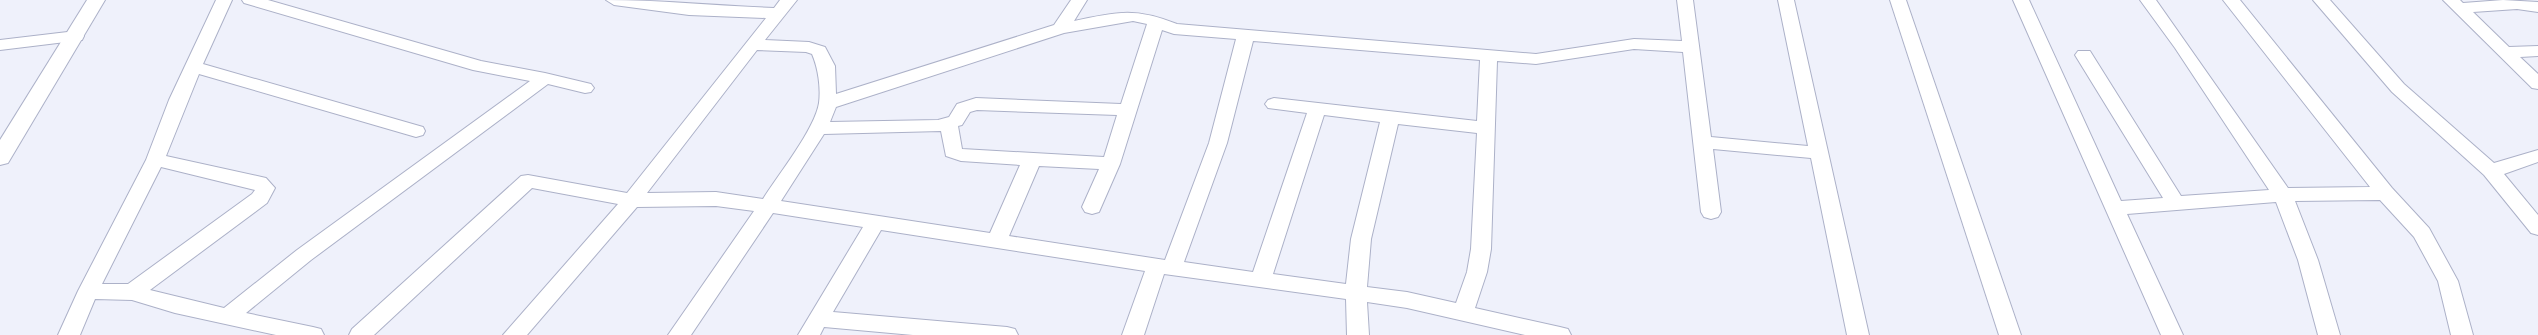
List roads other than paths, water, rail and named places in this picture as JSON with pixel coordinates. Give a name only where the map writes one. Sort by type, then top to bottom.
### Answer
[{"type":"street","points":[[0,158],[76,36],[96,0]]},
{"type":"street","points":[[69,335],[88,291],[154,160],[193,67],[224,0]]},
{"type":"street","points":[[250,0],[479,66],[545,78],[585,88]]},
{"type":"street","points":[[614,0],[688,10],[783,7]]},
{"type":"street","points":[[1060,29],[1079,0]]},
{"type":"street","points":[[1136,0],[1152,20]]},
{"type":"street","points":[[1685,0],[1689,47],[1711,212]]},
{"type":"street","points":[[1786,0],[1858,335]]},
{"type":"street","points":[[1898,0],[2010,335]]},
{"type":"street","points":[[2021,0],[2172,335]]},
{"type":"street","points":[[2148,0],[2182,46],[2283,196],[2308,260],[2329,335]]},
{"type":"street","points":[[2231,0],[2385,193],[2422,233],[2448,281],[2462,335]]},
{"type":"street","points":[[2321,0],[2398,88],[2491,171],[2538,228]]},
{"type":"street","points":[[2454,4],[2517,4],[2538,7]]},
{"type":"street","points":[[2454,4],[2538,84]]},
{"type":"street","points":[[514,335],[632,200],[783,7]]},
{"type":"street","points":[[828,103],[1060,29],[1107,19],[1133,16],[1152,20],[1174,29],[1536,59],[1634,44],[1689,47]]},
{"type":"street","points":[[1092,207],[1110,164],[1128,110],[1152,20]]},
{"type":"street","points":[[1133,335],[1165,267],[1218,143],[1246,34]]},
{"type":"street","points":[[0,45],[76,36]]},
{"type":"street","points":[[679,335],[768,206],[818,128],[828,103],[826,66],[819,51],[809,47],[752,45]]},
{"type":"street","points":[[2504,52],[2538,51]]},
{"type":"street","points":[[1463,312],[1477,272],[1481,249],[1489,54]]},
{"type":"street","points":[[2084,55],[2175,202]]},
{"type":"street","points":[[193,67],[416,131]]},
{"type":"street","points":[[229,315],[304,255],[545,78]]},
{"type":"street","points":[[818,128],[938,126],[956,121],[964,108],[976,104],[1128,110]]},
{"type":"street","points":[[1274,104],[1486,128]]},
{"type":"street","points":[[1261,280],[1317,109]]},
{"type":"street","points":[[1358,335],[1356,293],[1362,240],[1390,117]]},
{"type":"street","points":[[949,124],[953,152],[961,155],[1110,164]]},
{"type":"street","points":[[1702,142],[1820,153]]},
{"type":"street","points":[[2491,171],[2538,156]]},
{"type":"street","points":[[132,292],[260,198],[265,188],[259,183],[154,160]]},
{"type":"street","points":[[996,241],[1032,160]]},
{"type":"street","points":[[360,335],[528,181],[632,200],[716,199],[768,206],[1165,267],[1407,300],[1560,335]]},
{"type":"street","points":[[2115,208],[2175,202],[2283,196],[2385,193]]},
{"type":"street","points":[[876,222],[814,327],[1007,335]]},
{"type":"street","points":[[88,291],[132,292],[175,305],[229,315],[312,335]]}]
